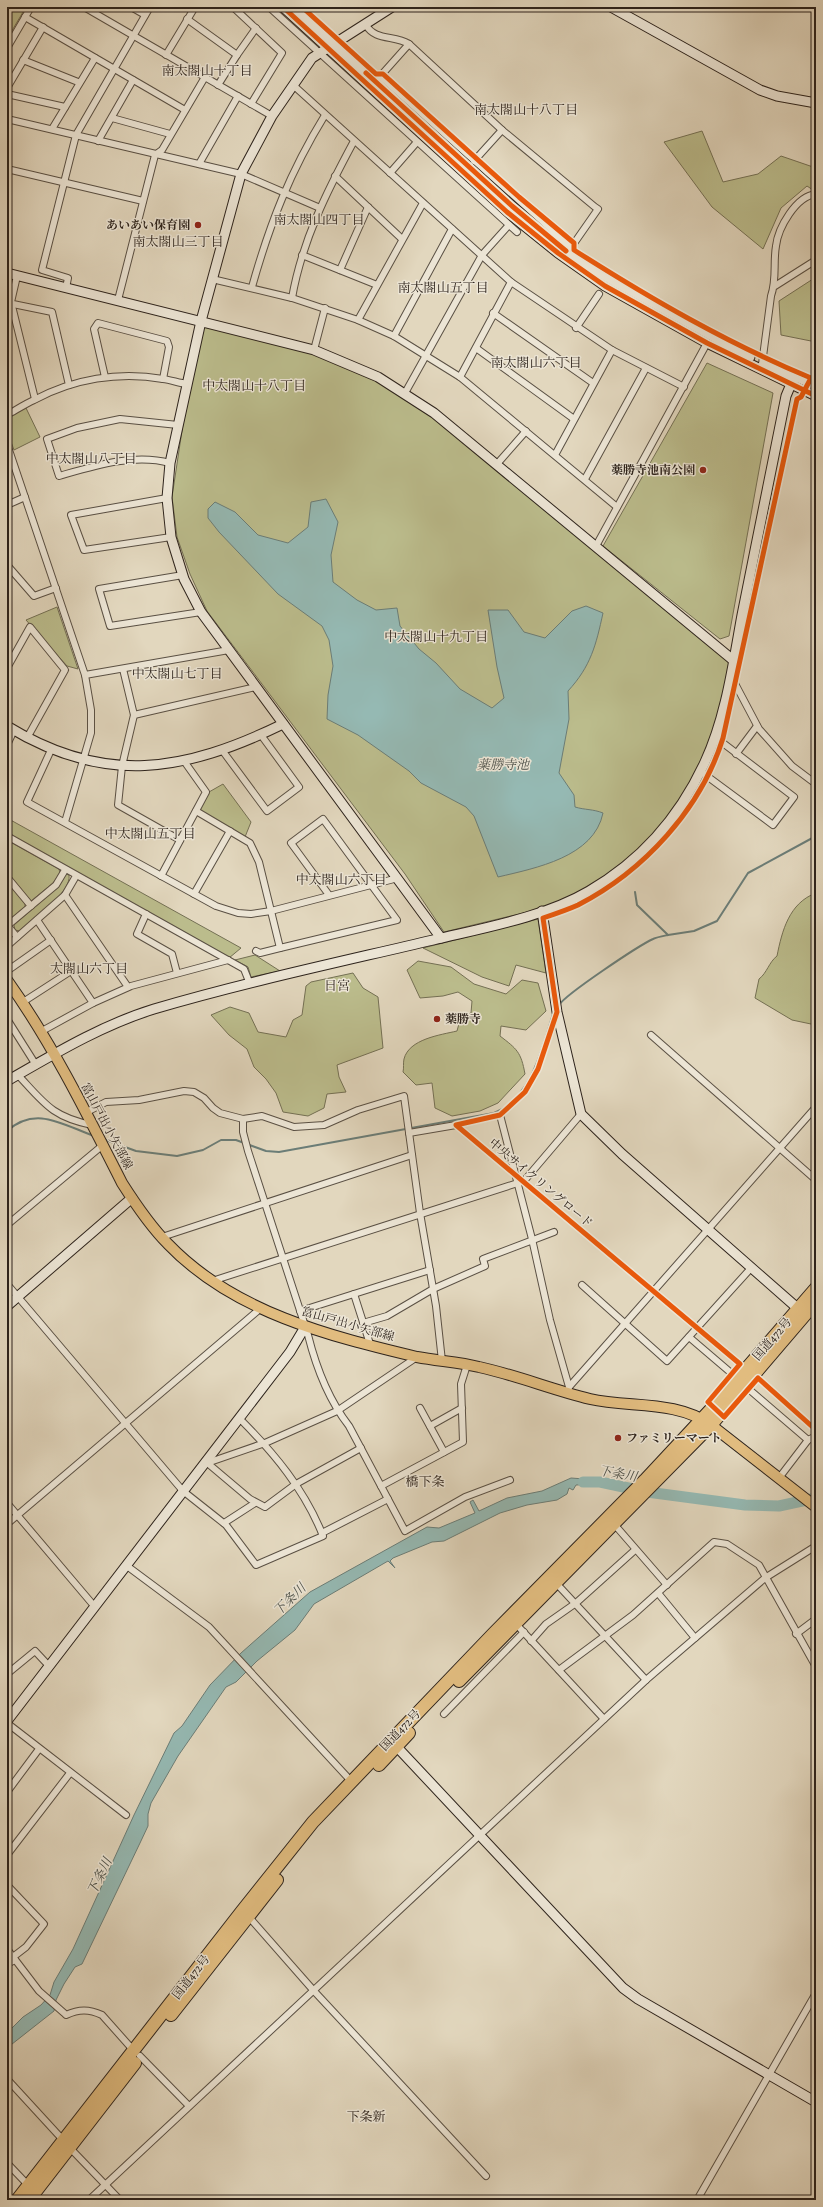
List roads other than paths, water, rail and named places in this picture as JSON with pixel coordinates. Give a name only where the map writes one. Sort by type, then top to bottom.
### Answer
[{"type":"highway","name":"国道472号","points":[[17,2200],[32,2194],[66,2144],[137,2053],[242,1911],[313,1822],[351,1781],[621,1511],[657,1481],[706,1421],[802,1312],[816,1288]]},
{"type":"highway","name":"国道472号","points":[[802,1312],[816,1302]]},
{"type":"highway","name":"国道472号","points":[[137,2053],[249,1918],[318,1828],[397,1747],[520,1628],[556,1583],[614,1524],[621,1511],[645,1480],[706,1421]]},
{"type":"main road","name":"富山戸出小矢部線","points":[[7,980],[42,1031],[132,1198],[162,1237],[196,1270],[212,1281],[261,1308],[305,1327],[418,1357],[467,1365],[591,1399],[681,1410],[706,1421],[816,1507]]},
{"type":"street","points":[[7,48],[31,7]]},
{"type":"street","points":[[84,7],[272,116]]},
{"type":"street","points":[[131,7],[145,15]]},
{"type":"street","points":[[66,288],[68,278],[42,270],[76,135],[150,7]]},
{"type":"street","points":[[166,55],[195,7]]},
{"type":"street","points":[[233,7],[282,53],[251,104]]},
{"type":"street","points":[[269,7],[327,48],[378,79],[474,161],[570,249]]},
{"type":"street","points":[[283,7],[507,212],[558,253],[605,286],[707,343],[793,380],[816,385]]},
{"type":"street","points":[[294,7],[327,48],[417,142],[517,232]]},
{"type":"street","points":[[392,7],[366,25],[312,58],[272,116],[241,174],[201,321],[170,462],[167,498],[171,537],[183,575],[201,612],[441,938]]},
{"type":"street","points":[[611,7],[760,90],[777,96],[816,103]]},
{"type":"street","points":[[25,17],[185,110]]},
{"type":"street","points":[[187,20],[237,55]]},
{"type":"street","points":[[366,25],[375,35],[403,40],[409,44],[502,130],[598,209],[570,249]]},
{"type":"street","points":[[7,88],[43,27]]},
{"type":"street","points":[[218,85],[256,28]]},
{"type":"street","points":[[378,79],[409,44]]},
{"type":"street","points":[[52,129],[78,82],[94,58]]},
{"type":"street","points":[[23,60],[78,82]]},
{"type":"street","points":[[118,300],[155,155],[162,150],[170,134],[205,77]]},
{"type":"street","points":[[378,79],[512,206],[570,249],[644,299],[793,380],[816,396]]},
{"type":"street","points":[[98,141],[133,80]]},
{"type":"street","points":[[293,86],[511,282],[576,328],[612,350],[684,387]]},
{"type":"street","points":[[7,94],[65,107]]},
{"type":"street","points":[[199,164],[238,96]]},
{"type":"street","points":[[252,287],[266,238],[283,193],[302,152],[325,115]]},
{"type":"street","points":[[112,118],[170,134]]},
{"type":"street","points":[[7,119],[241,174],[320,208]]},
{"type":"street","points":[[474,161],[502,130]]},
{"type":"street","points":[[292,298],[302,255],[320,208],[354,141]]},
{"type":"street","points":[[390,173],[417,142]]},
{"type":"street","points":[[7,169],[143,201]]},
{"type":"street","points":[[335,176],[402,239]]},
{"type":"street","points":[[762,364],[771,296],[774,286],[776,245],[781,230],[798,202],[816,194]]},
{"type":"street","points":[[358,320],[423,203]]},
{"type":"street","points":[[340,270],[368,207]]},
{"type":"street","points":[[405,393],[482,255],[508,225]]},
{"type":"street","points":[[394,336],[452,229]]},
{"type":"street","points":[[302,255],[377,285]]},
{"type":"street","points":[[774,286],[816,260]]},
{"type":"street","points":[[7,273],[314,350],[378,377],[434,413],[733,660]]},
{"type":"street","points":[[18,276],[11,302],[13,304],[35,399]]},
{"type":"street","points":[[212,279],[252,287],[325,308],[358,320],[394,336],[460,376],[617,507]]},
{"type":"street","points":[[460,376],[511,282]]},
{"type":"street","points":[[576,328],[599,294]]},
{"type":"street","points":[[13,304],[52,312],[69,385]]},
{"type":"street","points":[[314,350],[325,308]]},
{"type":"street","points":[[494,313],[593,383]]},
{"type":"street","points":[[105,377],[94,329],[98,323],[167,340],[169,347],[163,379]]},
{"type":"street","points":[[596,546],[707,343]]},
{"type":"street","points":[[476,348],[574,419]]},
{"type":"street","points":[[555,455],[612,350]]},
{"type":"street","points":[[585,479],[646,368]]},
{"type":"street","points":[[7,415],[35,399],[69,385],[105,377],[163,379],[187,384]]},
{"type":"street","points":[[7,1081],[54,1054],[114,1025],[152,1010],[250,984],[441,938],[542,911],[589,892],[633,859],[668,824],[692,787],[715,737],[733,660],[786,396],[793,380]]},
{"type":"street","points":[[170,462],[138,460],[111,462],[59,476],[47,439],[77,428],[120,418],[178,425]]},
{"type":"street","points":[[497,464],[526,431]]},
{"type":"street","points":[[7,444],[9,457],[26,497],[85,675],[91,710],[91,733],[65,822]]},
{"type":"street","points":[[7,505],[26,497]]},
{"type":"street","points":[[167,498],[72,515],[84,550],[171,537]]},
{"type":"street","points":[[7,566],[34,596],[56,588]]},
{"type":"street","points":[[183,575],[99,589],[110,626],[201,612]]},
{"type":"street","points":[[7,668],[30,627],[65,670],[27,738]]},
{"type":"street","points":[[85,675],[229,650]]},
{"type":"street","points":[[123,669],[134,715],[122,766],[118,805],[180,840]]},
{"type":"street","points":[[730,674],[757,726],[792,766],[816,784]]},
{"type":"street","points":[[134,715],[256,687]]},
{"type":"street","points":[[7,744],[11,728],[51,750],[83,760],[122,766],[152,766],[184,761],[222,750],[261,735],[283,724]]},
{"type":"street","points":[[736,754],[757,726]]},
{"type":"street","points":[[222,750],[267,811],[299,787],[261,735]]},
{"type":"street","points":[[700,771],[773,825],[794,797],[715,737]]},
{"type":"street","points":[[51,750],[27,802],[216,906],[238,913],[251,914],[398,878]]},
{"type":"street","points":[[161,876],[206,792],[184,761]]},
{"type":"street","points":[[196,811],[250,843],[256,853],[280,948]]},
{"type":"street","points":[[256,951],[260,953],[396,920],[323,819],[291,843],[329,895]]},
{"type":"street","points":[[194,894],[230,831]]},
{"type":"street","points":[[7,836],[65,870],[244,969],[250,984]]},
{"type":"street","points":[[17,937],[7,926],[56,885],[65,870]]},
{"type":"street","points":[[7,946],[65,895],[76,876]]},
{"type":"street","points":[[7,877],[31,906]]},
{"type":"street","points":[[65,895],[128,987]]},
{"type":"street","points":[[542,911],[557,1012],[581,1114],[622,1154],[802,1312]]},
{"type":"street","points":[[146,914],[137,934],[172,954],[177,973]]},
{"type":"street","points":[[37,920],[93,1003]]},
{"type":"street","points":[[7,970],[51,940]]},
{"type":"street","points":[[42,1031],[93,1003],[128,987],[228,960]]},
{"type":"street","points":[[23,1002],[71,971]]},
{"type":"street","points":[[7,1019],[36,1065]]},
{"type":"street","points":[[651,1035],[816,1180]]},
{"type":"street","points":[[18,1075],[48,1108],[62,1116],[93,1126]]},
{"type":"street","points":[[86,1113],[106,1102],[139,1100],[184,1091],[194,1092],[204,1098],[220,1113],[242,1119],[262,1116],[294,1127],[324,1125],[358,1110],[404,1096],[420,1212],[433,1289],[442,1361]]},
{"type":"street","points":[[500,1115],[516,1182],[532,1239],[550,1320],[569,1387],[816,1107]]},
{"type":"street","points":[[212,1281],[420,1212],[516,1182],[524,1181],[581,1114]]},
{"type":"street","points":[[242,1119],[243,1132],[248,1151],[266,1203],[315,1362],[337,1411],[349,1426],[405,1531],[465,1497],[510,1480]]},
{"type":"street","points":[[409,1133],[456,1125]]},
{"type":"street","points":[[7,1225],[102,1144]]},
{"type":"street","points":[[162,1237],[412,1156]]},
{"type":"street","points":[[7,1306],[132,1198]]},
{"type":"street","points":[[363,1323],[387,1316],[433,1289],[485,1266],[483,1259],[532,1239],[554,1232]]},
{"type":"street","points":[[582,1285],[667,1361],[752,1268]]},
{"type":"street","points":[[300,1311],[430,1270]]},
{"type":"street","points":[[7,1284],[183,1491],[224,1523],[256,1565],[324,1536],[315,1515],[296,1484],[265,1444],[239,1418]]},
{"type":"street","points":[[354,1294],[370,1344]]},
{"type":"street","points":[[7,1524],[261,1308]]},
{"type":"street","points":[[126,1815],[39,1750],[7,1722],[290,1352],[305,1327]]},
{"type":"street","points":[[689,1336],[808,1440]]},
{"type":"street","points":[[206,1462],[265,1444],[337,1411],[418,1357]]},
{"type":"street","points":[[381,1486],[463,1442],[461,1384],[467,1365]]},
{"type":"street","points":[[420,1408],[444,1452]]},
{"type":"street","points":[[430,1426],[462,1408]]},
{"type":"street","points":[[779,1478],[808,1440],[816,1436]]},
{"type":"street","points":[[206,1462],[255,1503],[265,1508],[296,1484],[361,1448]]},
{"type":"street","points":[[322,1533],[388,1499]]},
{"type":"street","points":[[7,1503],[95,1607]]},
{"type":"street","points":[[224,1523],[255,1503]]},
{"type":"street","points":[[614,1524],[635,1550],[667,1585]]},
{"type":"street","points":[[559,1670],[605,1634],[633,1615],[714,1542],[727,1544],[759,1565],[796,1634],[815,1665],[816,1680]]},
{"type":"street","points":[[90,2200],[646,1680],[765,1578],[816,1546]]},
{"type":"street","points":[[531,1641],[546,1624],[576,1603],[635,1550]]},
{"type":"street","points":[[126,1566],[209,1627],[351,1781]]},
{"type":"street","points":[[556,1583],[605,1634],[646,1680]]},
{"type":"street","points":[[658,1593],[696,1638]]},
{"type":"street","points":[[796,1634],[816,1619]]},
{"type":"street","points":[[444,1714],[520,1628],[604,1719]]},
{"type":"street","points":[[7,1674],[35,1651],[49,1666]]},
{"type":"street","points":[[397,1747],[623,1988],[638,1999],[816,2102]]},
{"type":"street","points":[[7,1792],[39,1750]]},
{"type":"street","points":[[7,1855],[70,1773]]},
{"type":"street","points":[[7,1885],[44,1924],[26,1947],[7,1964]]},
{"type":"street","points":[[249,1918],[314,1991],[486,2176]]},
{"type":"street","points":[[7,1949],[39,1991],[66,2015],[79,2009],[96,2012],[102,2015],[189,2106]]},
{"type":"street","points":[[696,2200],[816,1993]]},
{"type":"street","points":[[7,2079],[66,2144],[120,2200]]},
{"type":"street","points":[[7,2163],[32,2194]]},
{"type":"water","name":"薬勝寺池","points":[[326,499],[338,522],[331,555],[333,582],[357,600],[376,610],[397,608],[400,626],[419,649],[436,663],[460,689],[492,708],[504,698],[497,667],[488,610],[508,610],[524,632],[545,638],[572,611],[586,606],[603,613],[592,655],[576,682],[568,691],[569,719],[559,773],[574,795],[575,807],[603,813],[597,828],[588,840],[576,850],[546,864],[498,877],[474,816],[466,807],[421,783],[409,771],[358,735],[327,719],[328,695],[333,666],[329,640],[322,626],[278,594],[219,532],[208,518],[208,509],[215,502],[235,512],[258,535],[288,543],[308,527],[311,502]]},
{"type":"water","points":[[571,1478],[598,1480],[598,1484],[576,1485],[573,1490],[569,1488],[567,1494],[557,1500],[527,1505],[500,1513],[444,1541],[432,1542],[393,1558],[390,1561],[395,1568],[388,1561],[314,1604],[295,1630],[257,1661],[236,1682],[226,1687],[178,1756],[151,1803],[148,1814],[148,1826],[82,1964],[75,1967],[64,1984],[56,2000],[54,2011],[7,2048],[7,2033],[23,2017],[41,2005],[50,1995],[54,1982],[73,1949],[134,1815],[174,1733],[182,1726],[210,1685],[241,1653],[310,1592],[427,1527],[439,1528],[475,1513],[470,1502],[473,1500],[479,1511],[507,1498],[542,1491]]},
{"type":"waterway","points":[[668,935],[694,931],[717,921],[748,873],[816,836]]},
{"type":"waterway","points":[[559,1005],[564,999],[603,970],[653,939],[668,935],[637,905],[635,892]]},
{"type":"waterway","points":[[103,1139],[136,1151],[177,1156],[203,1150],[221,1140],[236,1140],[266,1151],[279,1152],[494,1113],[507,1106],[518,1096],[534,1071],[553,1014]]},
{"type":"waterway","points":[[7,1131],[18,1123],[28,1119],[39,1118],[60,1123],[94,1136]]},
{"type":"waterway","name":"下条川","points":[[583,1482],[600,1482],[647,1492],[745,1505],[779,1506],[816,1498]]},
{"type":"place","name":"あいあい保育園","points":[[198,225]]},
{"type":"place","name":"薬勝寺池南公園","points":[[703,470]]},
{"type":"place","name":"薬勝寺","points":[[437,1019]]},
{"type":"place","name":"ファミリーマート","points":[[618,1438]]},
{"type":"district","name":"南太閤山十丁目","points":[[207,70]]},
{"type":"district","name":"南太閤山十八丁目","points":[[526,109]]},
{"type":"district","name":"南太閤山四丁目","points":[[319,219]]},
{"type":"district","name":"南太閤山三丁目","points":[[178,241]]},
{"type":"district","name":"南太閤山五丁目","points":[[443,287]]},
{"type":"district","name":"南太閤山六丁目","points":[[536,362]]},
{"type":"district","name":"中太閤山十八丁目","points":[[254,385]]},
{"type":"district","name":"中太閤山八丁目","points":[[91,458]]},
{"type":"district","name":"中太閤山十九丁目","points":[[436,636]]},
{"type":"district","name":"中太閤山七丁目","points":[[177,673]]},
{"type":"district","name":"中太閤山五丁目","points":[[150,833]]},
{"type":"district","name":"中太閤山六丁目","points":[[341,879]]},
{"type":"district","name":"太閤山六丁目","points":[[89,968]]},
{"type":"district","name":"日宮","points":[[337,985]]},
{"type":"district","name":"橋下条","points":[[425,1481]]},
{"type":"district","name":"下条新","points":[[366,2116]]}]
